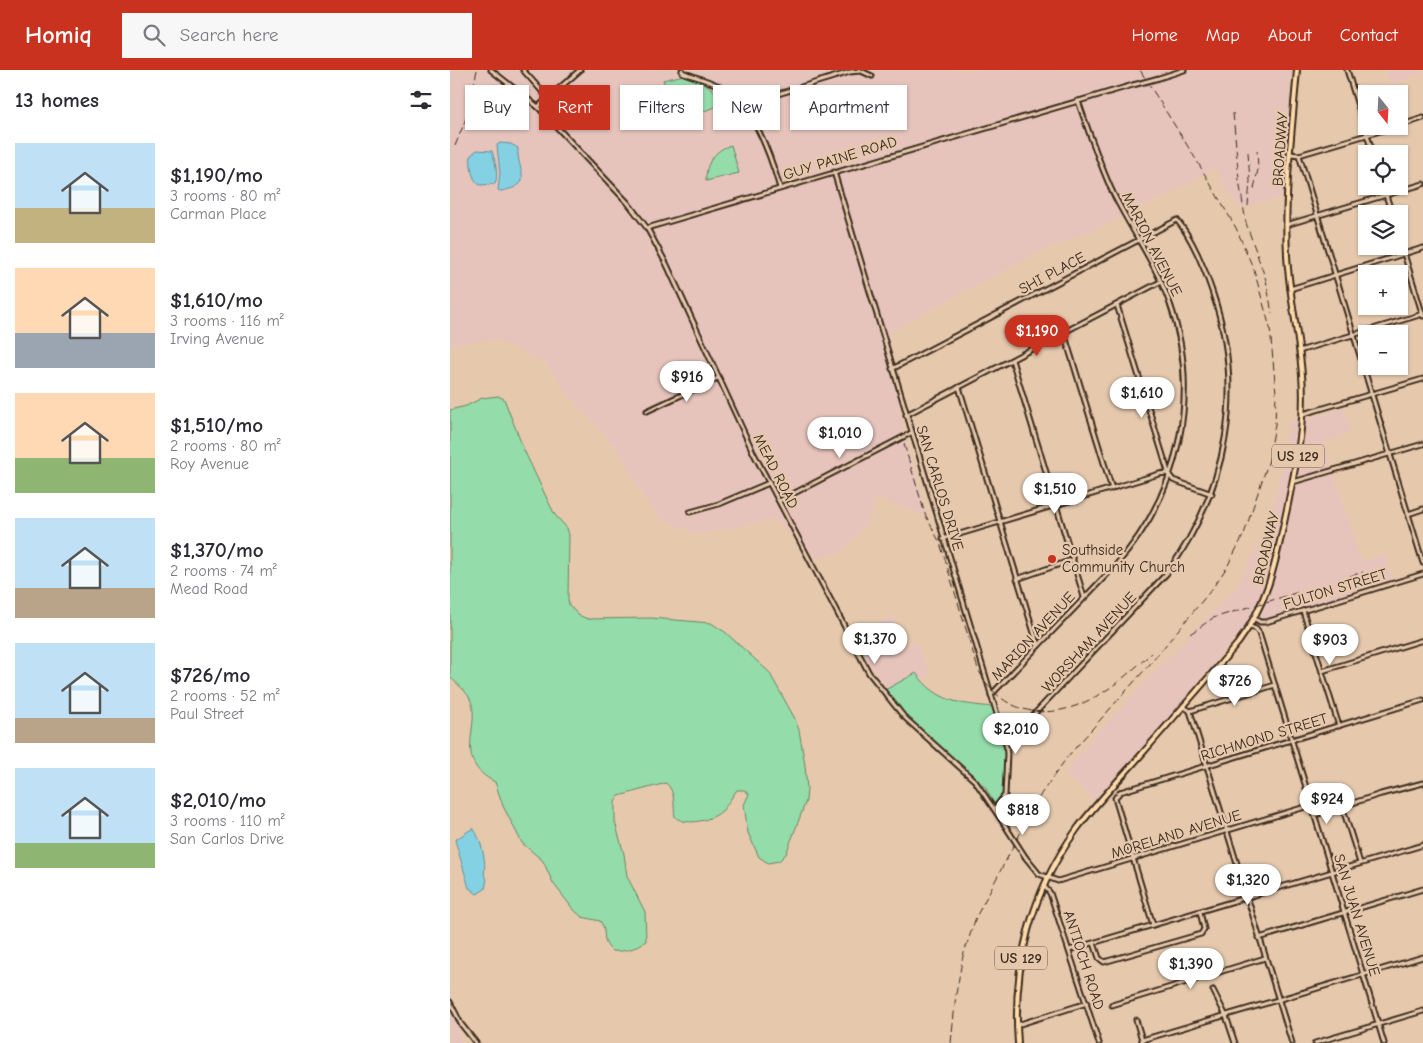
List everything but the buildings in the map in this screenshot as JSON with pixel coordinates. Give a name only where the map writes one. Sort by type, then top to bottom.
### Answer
[{"type":"main road","name":"BROADWAY","points":[[1018,1043],[1016,1025],[1017,991],[1022,952],[1033,912],[1048,877],[1078,828],[1250,627],[1273,574],[1293,482],[1303,414],[1302,375],[1290,289],[1286,225],[1297,70]]},
{"type":"street","name":"MEAD ROAD","points":[[491,70],[538,107],[628,204],[647,228],[667,265],[718,378],[769,483],[864,664],[877,685],[904,717],[970,775],[985,793],[1026,858],[1039,874],[1048,877]]},
{"type":"street","points":[[523,70],[539,90]]},
{"type":"street","points":[[562,85],[580,70]]},
{"type":"street","points":[[682,70],[682,72],[720,87],[736,99],[763,138],[780,188]]},
{"type":"street","points":[[780,93],[860,70],[872,76]]},
{"type":"street","name":"GUY PAINE ROAD","points":[[647,228],[1184,70]]},
{"type":"street","points":[[1347,70],[1358,106]]},
{"type":"street","name":"MARION AVENUE","points":[[991,695],[1121,558],[1138,536],[1157,506],[1169,476],[1178,450],[1182,425],[1183,372],[1174,319],[1160,282],[1108,181],[1078,101]]},
{"type":"street","points":[[1408,123],[1423,118]]},
{"type":"street","points":[[1291,154],[1299,155],[1367,135],[1370,145]]},
{"type":"street","points":[[1299,155],[1316,217],[1423,563]]},
{"type":"street","name":"SAN CARLOS DRIVE","points":[[834,172],[1006,744],[1005,795],[994,808]]},
{"type":"street","points":[[1408,188],[1423,184]]},
{"type":"street","points":[[1286,225],[1386,195],[1389,205]]},
{"type":"street","name":"WORSHAM AVENUE","points":[[1006,744],[1167,573],[1190,538],[1212,494],[1227,431],[1230,389],[1226,347],[1219,310],[1202,265],[1178,220],[1169,224]]},
{"type":"street","name":"SHI PLACE","points":[[892,369],[1169,224]]},
{"type":"street","points":[[1408,253],[1423,248]]},
{"type":"street","points":[[1290,289],[1401,255]]},
{"type":"street","points":[[1299,351],[1423,314],[1404,255]]},
{"type":"street","points":[[906,415],[1160,282]]},
{"type":"street","points":[[1117,305],[1169,476]]},
{"type":"street","points":[[1064,332],[1112,489]]},
{"type":"street","points":[[1012,360],[1084,597]]},
{"type":"street","points":[[647,411],[718,378]]},
{"type":"street","points":[[1303,414],[1423,379]]},
{"type":"street","points":[[959,388],[1038,646]]},
{"type":"street","points":[[779,502],[911,433]]},
{"type":"street","points":[[1293,482],[1423,444]]},
{"type":"street","points":[[944,540],[1162,474],[1212,494]]},
{"type":"street","points":[[690,512],[720,504],[769,483]]},
{"type":"street","points":[[1408,514],[1423,509]]},
{"type":"street","points":[[1017,579],[1072,560]]},
{"type":"street","name":"FULTON STREET","points":[[1255,619],[1263,623],[1423,574]]},
{"type":"street","points":[[1303,610],[1339,726]]},
{"type":"street","name":"SAN JUAN AVENUE","points":[[1250,627],[1258,631],[1384,1043]]},
{"type":"street","points":[[1322,671],[1423,640]]},
{"type":"street","points":[[1190,711],[1275,685]]},
{"type":"street","name":"RICHMOND STREET","points":[[1120,792],[1423,700]]},
{"type":"street","points":[[1183,706],[1190,711],[1292,1043]]},
{"type":"street","points":[[1315,815],[1423,783]]},
{"type":"street","points":[[1114,786],[1120,792],[1115,798],[1153,925]]},
{"type":"street","name":"MORELAND AVENUE","points":[[1048,877],[1058,881],[1312,805]]},
{"type":"street","points":[[1342,806],[1360,863]]},
{"type":"street","points":[[1069,950],[1423,845]]},
{"type":"street","name":"ANTIOCH ROAD","points":[[1044,886],[1050,893],[1099,1043]]},
{"type":"street","points":[[1259,938],[1423,889]]},
{"type":"street","points":[[1094,943],[1099,958],[1104,962],[1201,934],[1204,929],[1200,912]]},
{"type":"street","points":[[1136,1020],[1142,1042],[1423,957]]},
{"type":"street","points":[[1112,1005],[1265,958]]},
{"type":"street","points":[[1213,990],[1226,1016],[1235,1043]]},
{"type":"street","points":[[450,1002],[461,1024],[476,1043]]},
{"type":"street","points":[[1016,1025],[1087,1003]]},
{"type":"street","points":[[1315,1043],[1423,1011]]},
{"type":"shaded area","points":[[450,70],[1292,70],[1282,197],[1241,208],[1229,193],[1215,168],[1175,191],[1096,229],[1045,249],[889,332],[905,438],[927,516],[875,497],[868,523],[841,552],[816,558],[775,519],[697,535],[663,519],[642,495],[621,453],[571,398],[546,363],[494,339],[450,345]]},
{"type":"shaded area","points":[[1385,70],[1423,70],[1423,74],[1390,84]]},
{"type":"shaded area","points":[[1344,408],[1351,432],[1324,441],[1361,562],[1385,554],[1394,582],[1246,626],[1098,801],[1064,774],[1094,736],[1237,587],[1258,546],[1274,502],[1285,454],[1289,421],[1310,418]]},
{"type":"shaded area","points":[[894,616],[909,645],[915,642],[931,674],[892,696],[866,659],[854,636]]},
{"type":"shaded area","points":[[450,990],[461,1043],[450,1043]]},
{"type":"green space","points":[[684,75],[702,83],[713,90],[713,108],[703,112],[703,85],[665,85],[663,80]]},
{"type":"green space","points":[[731,145],[739,173],[706,181],[707,168],[712,158],[720,150]]},
{"type":"green space","points":[[498,396],[504,399],[524,450],[555,515],[567,528],[569,535],[568,598],[569,605],[578,615],[588,619],[651,618],[711,623],[725,632],[769,672],[794,717],[799,730],[805,765],[806,801],[786,854],[779,861],[768,863],[759,857],[748,833],[744,805],[749,794],[744,790],[737,790],[719,814],[693,822],[686,822],[675,817],[673,795],[666,783],[619,796],[615,802],[615,822],[624,854],[627,876],[645,912],[646,941],[634,948],[622,951],[612,951],[608,947],[604,928],[600,921],[582,917],[573,909],[553,883],[543,861],[522,843],[503,806],[495,782],[482,773],[474,763],[471,753],[473,708],[467,694],[450,677],[450,410],[466,406],[482,398]]},
{"type":"green space","points":[[916,673],[932,690],[950,700],[994,707],[1006,745],[1005,793],[996,807],[985,787],[915,725],[895,704],[885,690]]},
{"type":"water","points":[[500,143],[511,144],[518,148],[522,176],[522,181],[519,185],[501,191],[498,190],[500,174],[497,145]]},
{"type":"water","points":[[477,150],[492,151],[497,172],[495,184],[480,185],[473,176],[471,155]]},
{"type":"water","points":[[473,828],[483,850],[484,875],[487,879],[485,889],[477,894],[469,888],[455,840]]},
{"type":"railway","points":[[455,146],[467,116],[477,70]]},
{"type":"railway","points":[[951,1043],[956,994],[963,956],[976,917],[1041,794],[1068,756],[1150,664],[1212,589],[1227,567],[1244,534],[1269,460],[1275,424],[1276,393],[1270,328],[1254,270],[1236,228],[1140,70]]},
{"type":"railway","points":[[1233,113],[1239,180],[1246,223],[1266,280],[1272,313]]},
{"type":"railway","points":[[1254,189],[1258,169],[1257,150]]},
{"type":"railway","points":[[1248,152],[1250,181],[1248,206]]},
{"type":"railway","points":[[904,444],[925,514],[940,543],[978,669],[988,685],[1000,697],[1013,705],[1028,710],[1044,712],[1077,706],[1109,689],[1152,653]]},
{"type":"railway","points":[[1350,576],[1363,572]]},
{"type":"railway","points":[[1190,634],[1213,618],[1299,592]]},
{"type":"place","name":"Southside Community Church","points":[[1052,559]]}]
